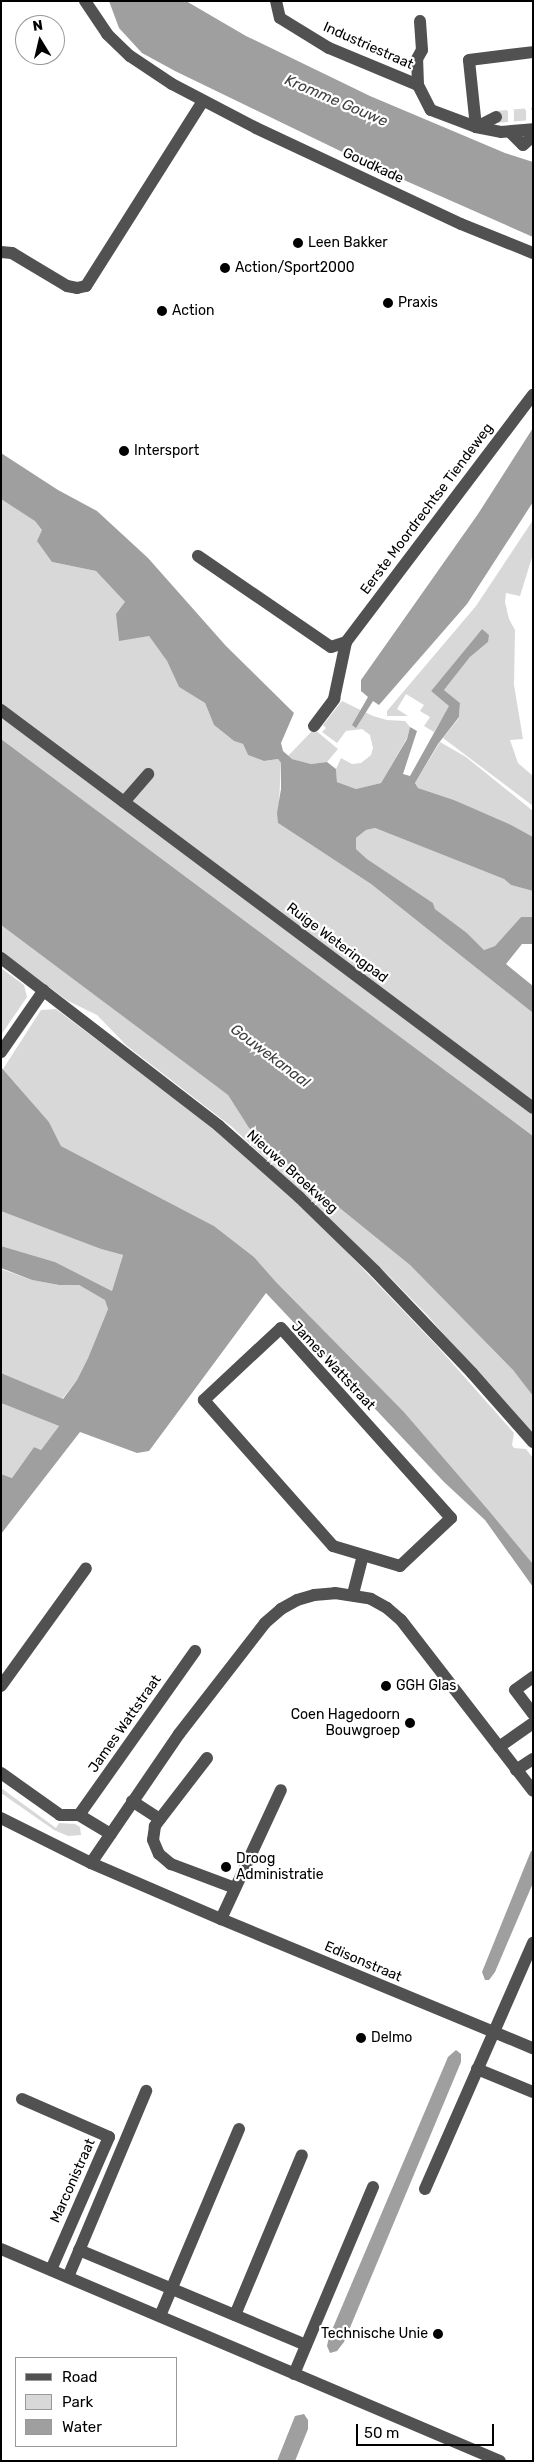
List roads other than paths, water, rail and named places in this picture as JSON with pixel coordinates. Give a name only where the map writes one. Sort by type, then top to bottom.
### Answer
[{"type":"street","name":"Goudkade","points":[[85,1],[107,34],[130,56],[172,84],[203,101],[462,224],[533,253]]},
{"type":"street","name":"Industriestraat","points":[[276,1],[280,18],[330,48],[418,85],[431,110],[476,127],[501,132],[533,129]]},
{"type":"street","points":[[418,85],[417,60],[422,50],[420,21]]},
{"type":"street","points":[[496,118],[476,127],[469,60],[533,52]]},
{"type":"street","points":[[1,252],[12,253],[67,286],[77,288],[86,286],[203,101]]},
{"type":"street","points":[[510,132],[523,145],[533,136]]},
{"type":"street","name":"Eerste Moordrechtse Tiendeweg","points":[[314,726],[334,699],[346,642],[533,395]]},
{"type":"street","points":[[198,556],[331,647],[346,642]]},
{"type":"street","name":"Ruige Weteringpad","points":[[1,710],[533,1108]]},
{"type":"street","points":[[124,802],[148,774]]},
{"type":"street","name":"Nieuwe Broekweg","points":[[1,958],[219,1126],[299,1197],[375,1271],[472,1372],[533,1442]]},
{"type":"street","points":[[1,1052],[44,990]]},
{"type":"street","name":"James Wattstraat","points":[[281,1328],[451,1518],[400,1566],[363,1555],[333,1546],[204,1400],[281,1328]]},
{"type":"street","points":[[353,1594],[363,1555]]},
{"type":"street","points":[[1,1686],[86,1568]]},
{"type":"street","points":[[92,1863],[132,1801],[179,1734],[265,1623],[297,1600],[314,1595],[353,1594],[379,1604],[401,1620],[533,1792]]},
{"type":"street","name":"James Wattstraat","points":[[80,1815],[195,1651]]},
{"type":"street","points":[[533,1676],[515,1690],[533,1714]]},
{"type":"street","points":[[499,1747],[533,1722]]},
{"type":"street","points":[[208,1758],[155,1826],[153,1840],[159,1854],[171,1864],[234,1888]]},
{"type":"street","points":[[516,1770],[533,1758]]},
{"type":"street","points":[[1,1773],[60,1815],[80,1815],[111,1834]]},
{"type":"street","points":[[221,1919],[281,1790]]},
{"type":"street","points":[[132,1801],[160,1819]]},
{"type":"street","name":"Edisonstraat","points":[[1,1818],[92,1863],[221,1919],[533,2048]]},
{"type":"street","points":[[425,2189],[533,1943]]},
{"type":"street","points":[[477,2069],[533,2092]]},
{"type":"street","points":[[68,2277],[146,2090]]},
{"type":"street","name":"Marconistraat","points":[[22,2099],[109,2137],[50,2270]]},
{"type":"street","points":[[160,2316],[238,2129]]},
{"type":"street","points":[[235,2315],[302,2154]]},
{"type":"street","points":[[294,2374],[373,2187]]},
{"type":"street","points":[[1,2249],[500,2461]]},
{"type":"street","points":[[79,2250],[306,2345]]},
{"type":"water","name":"Kromme Gouwe","points":[[109,1],[186,1],[246,36],[370,96],[505,153],[533,162],[533,237],[363,162],[175,71],[142,53],[119,28]]},
{"type":"water","points":[[533,428],[533,502],[467,604],[379,705],[373,701],[356,728],[352,725],[368,697],[361,691],[361,680],[478,514]]},
{"type":"water","points":[[1,453],[58,490],[97,511],[148,558],[226,646],[294,713],[281,743],[283,751],[292,759],[311,764],[327,762],[336,769],[337,782],[356,789],[381,783],[407,739],[410,727],[417,731],[403,774],[410,776],[449,706],[431,691],[482,629],[489,635],[488,642],[470,657],[444,690],[460,703],[459,717],[438,744],[415,783],[418,788],[454,800],[511,825],[533,837],[533,891],[511,885],[504,879],[375,828],[366,830],[356,838],[356,849],[367,859],[433,903],[435,909],[467,933],[484,950],[495,946],[521,917],[533,917],[533,944],[522,944],[506,964],[533,986],[533,1013],[371,884],[278,823],[281,763],[278,759],[264,761],[248,755],[243,744],[234,741],[214,725],[205,703],[179,687],[167,661],[149,636],[119,641],[116,614],[125,602],[96,571],[52,562],[37,541],[42,530],[35,521],[1,499]]},
{"type":"water","name":"Gouwekanaal","points":[[1,739],[533,1136],[533,1396],[513,1370],[410,1265],[310,1184],[249,1128],[228,1095],[1,925]]},
{"type":"water","points":[[1,1067],[49,1122],[61,1146],[214,1226],[254,1257],[276,1282],[404,1412],[489,1511],[533,1564],[533,1587],[485,1520],[444,1482],[266,1293],[149,1451],[137,1453],[80,1432],[1,1534],[1,1474],[12,1478],[34,1447],[41,1450],[59,1426],[1,1403],[1,1373],[63,1399],[77,1380],[88,1358],[108,1309],[105,1300],[79,1285],[59,1285],[32,1280],[1,1268],[1,1246],[55,1262],[112,1291],[123,1255],[101,1249],[1,1211]]},
{"type":"water","points":[[531,1851],[533,1851],[533,1883],[495,1972],[489,1980],[485,1980],[482,1972]]},
{"type":"water","points":[[456,2050],[461,2054],[461,2062],[344,2342],[337,2351],[330,2353],[327,2346],[329,2337],[448,2057]]},
{"type":"water","points":[[304,2414],[308,2420],[308,2429],[295,2461],[277,2461],[295,2416]]},
{"type":"tunnel","points":[[496,117],[533,114]]},
{"type":"place","name":"Leen Bakker","points":[[298,243]]},
{"type":"place","name":"Action/Sport2000","points":[[225,268]]},
{"type":"place","name":"Praxis","points":[[388,303]]},
{"type":"place","name":"Action","points":[[162,311]]},
{"type":"place","name":"Intersport","points":[[124,451]]},
{"type":"place","name":"GGH Glas","points":[[386,1686]]},
{"type":"place","name":"Coen Hagedoorn Bouwgroep","points":[[410,1723]]},
{"type":"place","name":"Droog Administratie","points":[[226,1867]]},
{"type":"place","name":"Delmo","points":[[361,2038]]},
{"type":"place","name":"Technische Unie","points":[[438,2334]]}]
